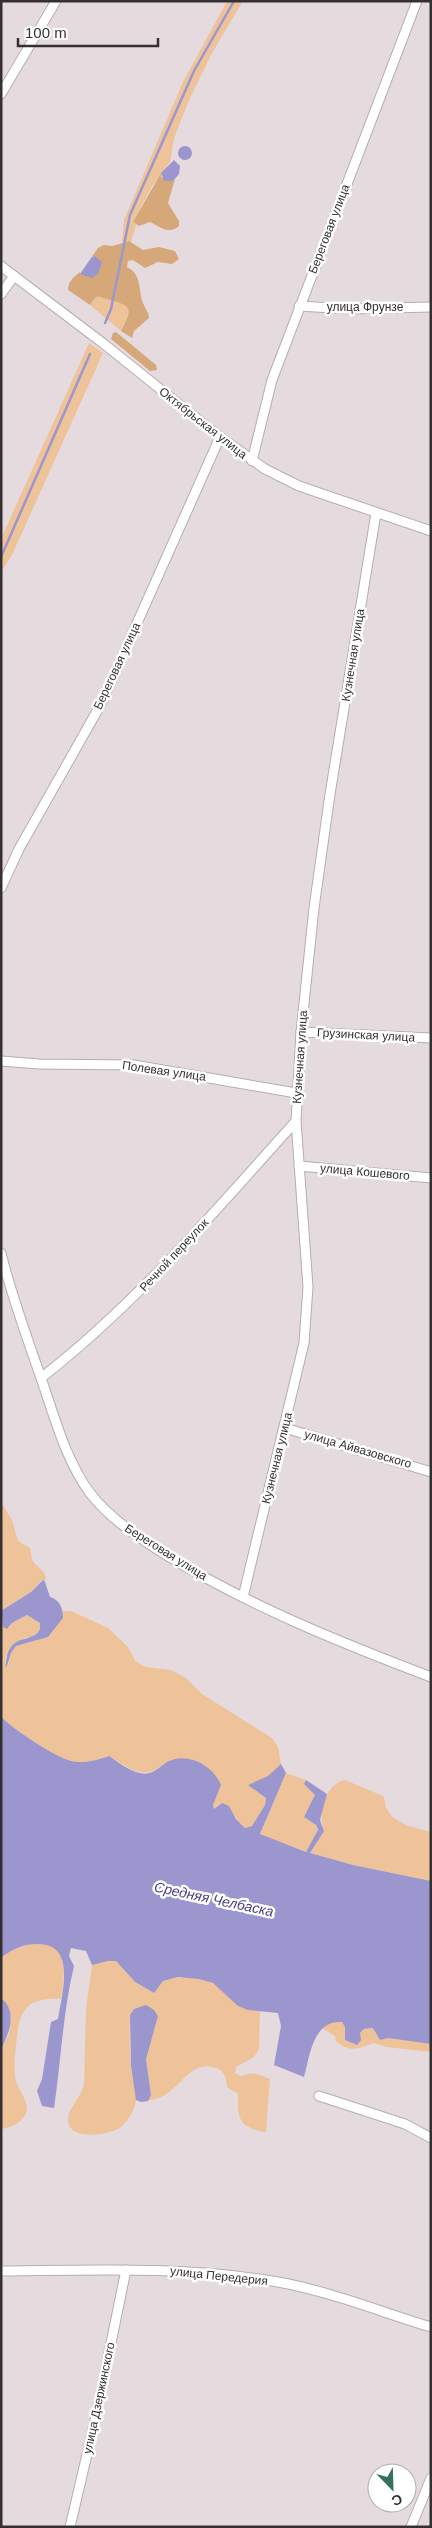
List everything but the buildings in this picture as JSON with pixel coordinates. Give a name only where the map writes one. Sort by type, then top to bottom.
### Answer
[{"type":"street","points":[[1,94],[56,1]]},
{"type":"street","name":"Береговая улица","points":[[252,461],[265,400],[299,306],[417,1]]},
{"type":"street","name":"Октябрьская улица","points":[[1,266],[104,344],[252,461],[299,486],[431,532]]},
{"type":"street","points":[[1,294],[14,276]]},
{"type":"street","name":"улица Фрунзе","points":[[299,306],[348,309],[431,307]]},
{"type":"street","name":"Береговая улица","points":[[1,888],[18,849],[101,704],[220,437]]},
{"type":"street","name":"Кузнечная улица","points":[[244,1598],[301,1361],[306,1320],[306,1255],[296,1121],[296,1093],[301,1032],[314,908],[330,794],[376,514]]},
{"type":"street","name":"Грузинская улица","points":[[301,1032],[431,1038]]},
{"type":"street","name":"Полевая улица","points":[[1,1061],[39,1064],[134,1065],[296,1093]]},
{"type":"street","name":"Речной переулок","points":[[41,1378],[82,1346],[121,1311],[178,1252],[296,1121]]},
{"type":"street","name":"улица Кошевого","points":[[299,1166],[431,1178]]},
{"type":"street","name":"Береговая улица","points":[[1,1252],[11,1290],[56,1422],[77,1471],[103,1509],[148,1543],[244,1598],[306,1626],[431,1677]]},
{"type":"street","name":"улица Айвазовского","points":[[285,1428],[431,1472]]},
{"type":"street","points":[[320,2096],[405,2124],[431,2138]]},
{"type":"street","name":"улица Дзержинского","points":[[70,2527],[96,2416],[126,2270]]},
{"type":"street","name":"улица Передерия","points":[[1,2271],[189,2270],[280,2282],[431,2327]]},
{"type":"street","points":[[411,2527],[431,2478]]},
{"type":"shaded area","points":[[227,1],[243,1],[212,53],[190,98],[174,138],[170,162],[152,186],[133,222],[136,225],[131,242],[122,242],[124,220],[183,82]]},
{"type":"shaded area","points":[[161,173],[161,177],[173,181],[175,179],[168,203],[179,221],[179,226],[171,230],[150,222],[139,226],[133,222]]},
{"type":"shaded area","points":[[129,241],[143,250],[159,247],[175,251],[179,259],[172,264],[158,262],[145,268],[133,260],[128,261],[127,267],[132,270],[137,278],[141,298],[149,318],[134,331],[132,338],[121,331],[128,316],[128,308],[121,303],[99,297],[96,297],[90,305],[68,290],[69,284],[95,256],[91,258],[98,248],[104,245],[112,246]]},
{"type":"shaded area","points":[[101,296],[125,304],[128,307],[129,312],[121,331],[90,305],[96,297]]},
{"type":"shaded area","points":[[116,332],[156,365],[157,370],[150,371],[111,339],[113,333]]},
{"type":"shaded area","points":[[89,343],[103,353],[12,555],[1,572],[1,539]]},
{"type":"shaded area","points":[[1,1502],[12,1520],[18,1541],[30,1548],[32,1560],[44,1572],[46,1578],[45,1582],[42,1580],[31,1592],[1,1611]]},
{"type":"shaded area","points":[[63,1611],[71,1611],[108,1628],[127,1646],[136,1662],[146,1667],[171,1670],[186,1678],[202,1694],[272,1738],[278,1747],[281,1764],[268,1777],[249,1785],[266,1798],[265,1805],[252,1826],[245,1828],[228,1808],[221,1803],[214,1809],[213,1805],[167,1762],[159,1768],[145,1773],[131,1769],[109,1756],[86,1762],[71,1761],[34,1742],[15,1729],[1,1717],[1,1618],[10,1627],[12,1623],[27,1615],[40,1623],[41,1629],[32,1637],[24,1638],[16,1646],[48,1637],[63,1618]],"holes":[[[16,1646],[11,1653],[8,1666],[5,1666],[6,1656]]]},
{"type":"shaded area","points":[[286,1773],[306,1780],[304,1784],[315,1795],[315,1800],[304,1817],[316,1825],[318,1834],[307,1852],[260,1835]]},
{"type":"shaded area","points":[[345,1780],[383,1796],[385,1806],[393,1818],[412,1827],[431,1832],[431,1881],[353,1865],[309,1853],[324,1831],[322,1808],[324,1801],[332,1787]]},
{"type":"shaded area","points":[[32,1944],[49,1944],[60,1953],[64,1968],[61,1999],[49,1999],[31,2004],[22,2016],[17,2034],[15,2072],[16,2081],[26,2102],[27,2109],[21,2120],[1,2129],[1,2050],[9,2035],[11,2016],[1,1998],[1,1958],[8,1951]]},
{"type":"shaded area","points":[[116,1961],[135,1982],[154,1993],[161,1983],[169,1979],[182,1977],[203,1979],[214,1984],[245,2008],[260,2011],[259,2049],[254,2057],[236,2067],[235,2073],[241,2076],[256,2074],[270,2079],[266,2132],[245,2125],[239,2116],[238,2094],[227,2087],[223,2073],[216,2068],[200,2067],[187,2075],[160,2098],[148,2101],[151,2095],[146,2059],[149,2042],[130,2015],[130,2060],[136,2096],[132,2112],[121,2127],[105,2133],[82,2134],[75,2132],[70,2127],[68,2121],[69,2113],[84,2084],[86,2009],[92,1965]]},
{"type":"shaded area","points":[[334,2021],[342,2022],[346,2027],[345,2034],[361,2040],[359,2033],[364,2029],[374,2028],[388,2038],[431,2044],[431,2052],[386,2047],[374,2043],[351,2049],[336,2042],[335,2036],[322,2028]]},
{"type":"water","points":[[182,146],[188,146],[192,153],[188,160],[182,160],[178,156],[178,150]]},
{"type":"water","points":[[174,160],[180,166],[179,174],[173,181],[164,181],[161,173]]},
{"type":"water","points":[[95,256],[102,262],[98,274],[92,278],[80,274],[91,258]]},
{"type":"water","points":[[43,1580],[50,1597],[60,1605],[63,1618],[48,1637],[16,1646],[5,1667],[7,1654],[11,1647],[18,1641],[37,1633],[40,1629],[40,1623],[27,1615],[12,1623],[7,1629],[3,1627],[1,1611],[31,1592]]},
{"type":"water","name":"Средняя Челбаска","points":[[1,1717],[34,1742],[54,1754],[71,1761],[86,1762],[109,1756],[128,1768],[144,1774],[158,1769],[175,1759],[191,1759],[198,1762],[212,1771],[221,1785],[213,1805],[214,1809],[222,1803],[229,1806],[236,1819],[245,1828],[252,1826],[265,1805],[266,1798],[248,1785],[268,1776],[281,1764],[286,1773],[260,1834],[306,1852],[318,1830],[316,1825],[304,1817],[315,1795],[304,1784],[306,1780],[327,1794],[320,1820],[324,1831],[310,1853],[353,1865],[431,1881],[431,2044],[388,2038],[380,2040],[373,2028],[364,2029],[360,2033],[361,2040],[357,2045],[345,2040],[345,2027],[342,2022],[332,2023],[325,2027],[314,2040],[304,2077],[274,2065],[281,2026],[278,2013],[248,2010],[238,2006],[213,1983],[199,1979],[178,1977],[163,1981],[154,1993],[135,1982],[116,1961],[92,1965],[86,1951],[71,1948],[69,1956],[74,1966],[65,2018],[54,2108],[42,2106],[37,2091],[42,2079],[51,2022],[58,2019],[64,1984],[64,1971],[58,1952],[50,1946],[37,1944],[22,1946],[1,1958]]},
{"type":"water","points":[[1,1998],[11,2016],[7,2037],[1,2050]]},
{"type":"water","points":[[146,2005],[154,2010],[158,2016],[146,2059],[151,2095],[148,2101],[141,2102],[136,2100],[131,2066],[130,2015],[134,2009]]},
{"type":"waterway","points":[[105,323],[111,309],[130,215],[194,71],[234,1]]},
{"type":"waterway","points":[[1,557],[90,354]]}]
